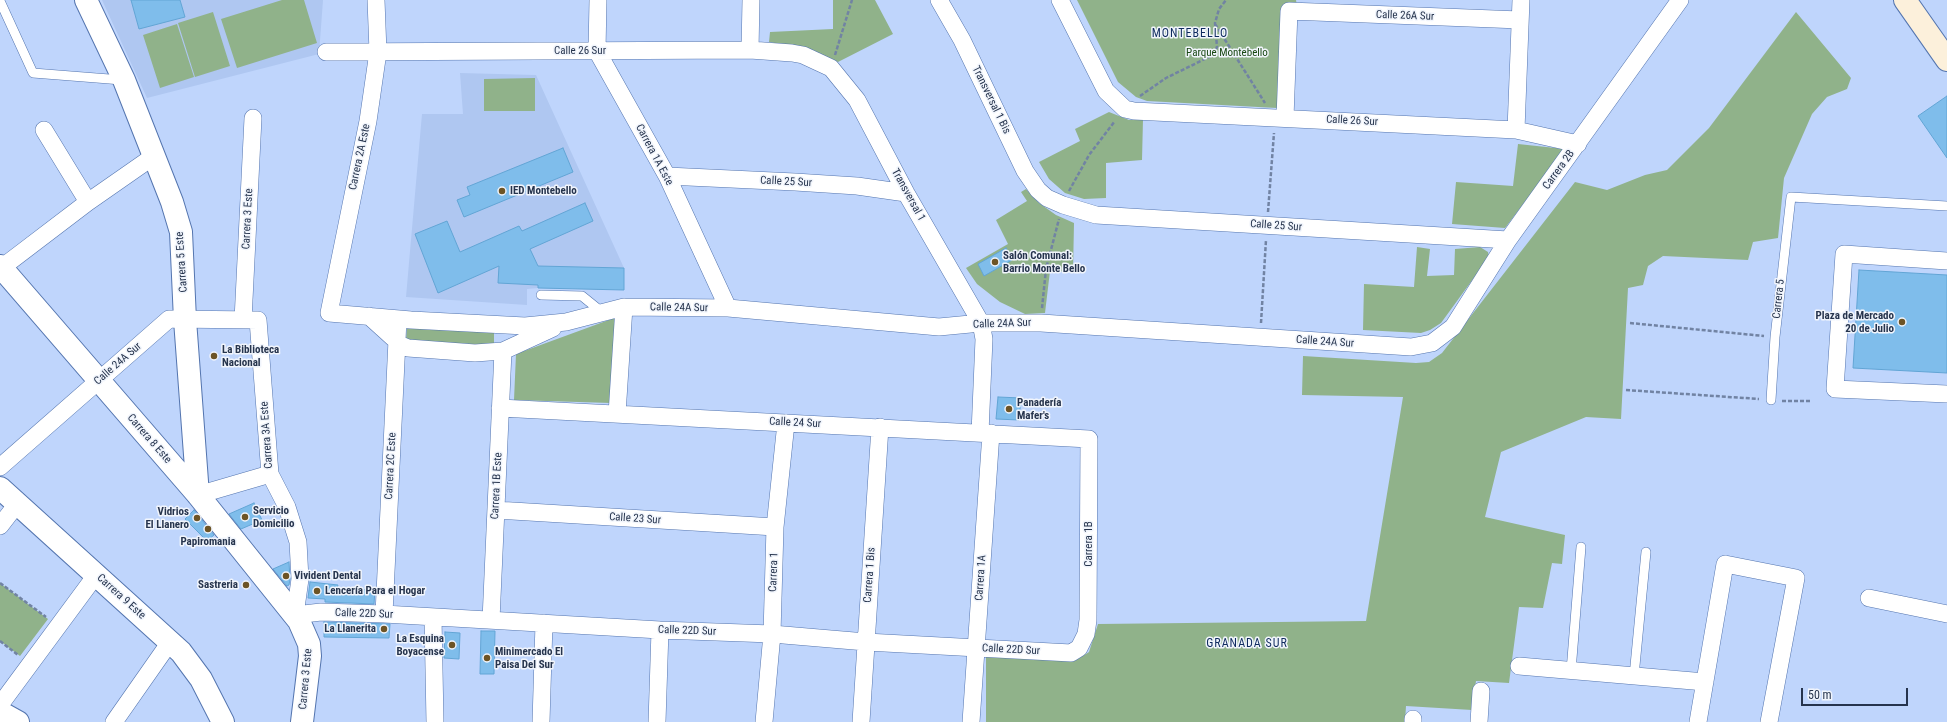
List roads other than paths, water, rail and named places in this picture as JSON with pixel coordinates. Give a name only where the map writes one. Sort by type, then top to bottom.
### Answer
[{"type":"main road","points":[[1906,0],[1947,60]]},
{"type":"street","name":"Carrera 5 Este","points":[[86,0],[124,80],[172,202],[181,232],[185,320],[198,495]]},
{"type":"street","name":"Carrera 2A Este","points":[[329,313],[368,121],[378,52],[376,0]]},
{"type":"street","points":[[597,51],[598,0]]},
{"type":"street","points":[[750,50],[751,0]]},
{"type":"street","name":"Transversal 1 Bis","points":[[939,0],[962,40],[1025,171],[1038,190],[1047,198]]},
{"type":"street","name":"Calle 26 Sur","points":[[1060,0],[1106,91],[1125,109],[1148,113],[1516,130],[1578,144]]},
{"type":"street","points":[[1516,130],[1521,0]]},
{"type":"street","name":"Carrera 2B","points":[[1438,339],[1453,327],[1508,240],[1680,0]]},
{"type":"street","name":"Calle 26A Sur","points":[[1280,118],[1289,11],[1520,20]]},
{"type":"street","name":"Calle 26 Sur","points":[[326,52],[750,50],[778,51],[803,55],[831,68]]},
{"type":"street","name":"Carrera 1A Este","points":[[597,51],[667,176],[728,308]]},
{"type":"street","name":"Transversal 1","points":[[831,68],[857,100],[906,193],[981,323]]},
{"type":"street","name":"Carrera 3 Este","points":[[251,320],[254,118]]},
{"type":"street","points":[[44,130],[88,202]]},
{"type":"street","points":[[0,268],[88,202],[154,156]]},
{"type":"street","name":"Calle 25 Sur","points":[[667,176],[857,186],[906,193]]},
{"type":"street","name":"Calle 25 Sur","points":[[1047,198],[1063,205],[1096,215],[1508,240]]},
{"type":"street","points":[[1947,261],[1844,254],[1835,389],[1947,394]]},
{"type":"street","name":"Carrera 8 Este","points":[[0,268],[198,495],[295,615]]},
{"type":"street","points":[[617,414],[624,307]]},
{"type":"street","name":"Calle 24A Sur","points":[[369,316],[397,341],[408,348],[474,353],[503,351],[566,322],[624,307],[728,308],[939,327],[981,323],[1041,323],[1411,347],[1425,346],[1438,339]]},
{"type":"street","name":"Calle 24A Sur","points":[[329,313],[510,326],[566,322]]},
{"type":"street","name":"Carrera 2C Este","points":[[384,614],[398,318]]},
{"type":"street","name":"Calle 24A Sur","points":[[0,467],[169,320],[251,320]]},
{"type":"street","name":"Carrera 3A Este","points":[[251,320],[270,474],[287,507],[298,542],[300,579],[295,615]]},
{"type":"street","name":"Carrera 1A","points":[[971,722],[977,648],[985,433],[984,339],[981,323]]},
{"type":"street","name":"Carrera 1B Este","points":[[491,620],[503,351]]},
{"type":"street","name":"Calle 24 Sur","points":[[500,408],[1089,439]]},
{"type":"street","name":"Carrera 1","points":[[764,722],[772,634],[775,527],[786,423]]},
{"type":"street","name":"Carrera 1 Bis","points":[[861,722],[880,428]]},
{"type":"street","name":"Carrera 1B","points":[[1079,648],[1086,634],[1088,620],[1089,439]]},
{"type":"street","points":[[198,495],[270,474]]},
{"type":"street","name":"Carrera 9 Este","points":[[0,488],[181,652],[201,679],[223,722]]},
{"type":"street","points":[[0,526],[17,504]]},
{"type":"street","name":"Calle 23 Sur","points":[[496,510],[775,527]]},
{"type":"street","points":[[1698,722],[1725,564],[1796,578],[1769,722]]},
{"type":"street","points":[[0,705],[96,575]]},
{"type":"street","points":[[1869,598],[1947,614]]},
{"type":"street","name":"Calle 22D Sur","points":[[295,615],[321,612],[384,614],[660,630],[772,634],[866,642],[1071,653],[1079,648]]},
{"type":"street","name":"Carrera 3 Este","points":[[295,615],[303,628],[309,644],[310,656],[302,722]]},
{"type":"street","points":[[433,617],[435,722]]},
{"type":"street","points":[[541,722],[544,623]]},
{"type":"street","points":[[657,722],[660,630]]},
{"type":"street","points":[[114,722],[170,642]]},
{"type":"street","points":[[1519,666],[1705,682]]},
{"type":"street","points":[[1479,722],[1480,691]]},
{"type":"street","points":[[0,712],[18,722]]},
{"type":"lane","points":[[0,1],[33,73],[124,80]]},
{"type":"lane","name":"Carrera 5","points":[[1771,400],[1775,337],[1791,197],[1947,206]]},
{"type":"lane","points":[[541,295],[582,296],[603,312]]},
{"type":"lane","points":[[1571,671],[1581,547]]},
{"type":"lane","points":[[1634,676],[1646,552]]},
{"type":"place","name":"IED Montebello","points":[[502,191]]},
{"type":"place","name":"Salón Comunal: Barrio Monte Bello","points":[[995,262]]},
{"type":"place","name":"Plaza de Mercado 20 de Julio","points":[[1902,322]]},
{"type":"place","name":"La Biblioteca Nacional","points":[[214,356]]},
{"type":"place","name":"Panadería Mafer's","points":[[1009,409]]},
{"type":"place","name":"Servicio Domicilio","points":[[245,517]]},
{"type":"place","name":"Vidrios El Llanero","points":[[197,518]]},
{"type":"place","name":"Papiromania","points":[[208,529]]},
{"type":"place","name":"Vivident Dental","points":[[286,576]]},
{"type":"place","name":"Sastreria","points":[[246,585]]},
{"type":"place","name":"Lencería Para el Hogar","points":[[317,591]]},
{"type":"place","name":"La Llanerita","points":[[384,629]]},
{"type":"place","name":"La Esquina Boyacense","points":[[452,645]]},
{"type":"place","name":"Minimercado El Paisa Del Sur","points":[[487,658]]},
{"type":"district","name":"MONTEBELLO","points":[[1190,34]]},
{"type":"district","name":"GRANADA SUR","points":[[1247,644]]},
{"type":"park label","name":"Parque Montebello","points":[[1227,53]]}]
